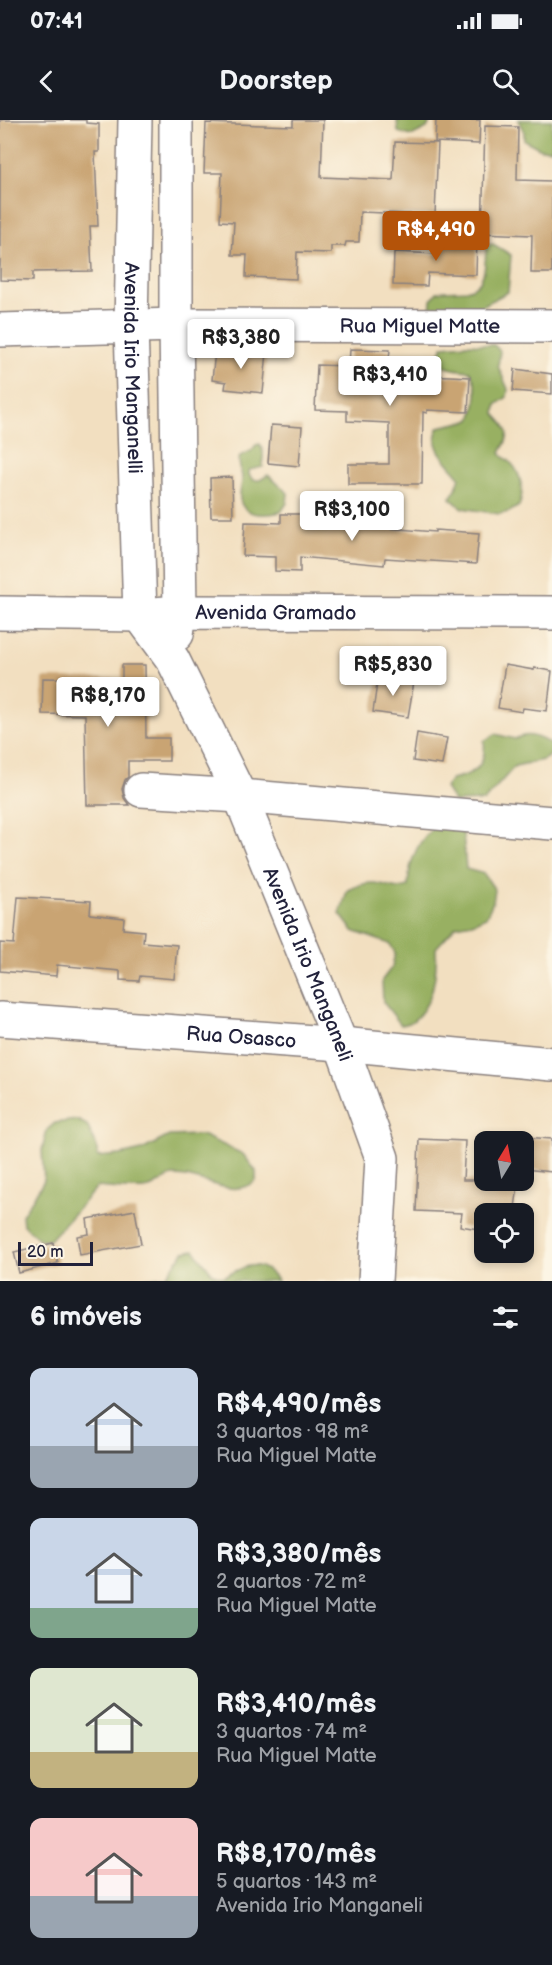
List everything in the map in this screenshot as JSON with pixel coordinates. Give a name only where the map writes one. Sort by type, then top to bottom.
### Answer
[{"type":"street","name":"Avenida Irio Manganelli","points":[[135,120],[131,327],[140,615]]},
{"type":"street","points":[[173,660],[180,612],[176,120]]},
{"type":"street","name":"Rua Miguel Matte","points":[[0,330],[176,325],[552,326]]},
{"type":"street","name":"Avenida Gramado","points":[[0,613],[140,615],[180,612],[552,613]]},
{"type":"street","name":"Avenida Irio Manganeli","points":[[140,615],[173,660],[240,796],[340,1044],[382,1158],[375,1281]]},
{"type":"street","points":[[141,790],[240,796],[552,824]]},
{"type":"street","name":"Rua Osasco","points":[[0,1019],[340,1044],[552,1064]]},
{"type":"green space","points":[[397,120],[431,120],[427,128],[411,136],[398,132]]},
{"type":"green space","points":[[518,120],[552,120],[552,149],[541,149],[524,140],[524,132]]},
{"type":"green space","points":[[493,244],[511,255],[508,292],[480,307],[430,313],[431,300],[437,292],[466,290],[478,284],[484,272],[486,245]]},
{"type":"green space","points":[[494,345],[500,351],[498,366],[508,389],[507,397],[496,405],[495,414],[508,432],[500,453],[514,467],[520,478],[522,489],[519,506],[509,512],[499,514],[462,508],[450,498],[460,477],[437,447],[436,434],[439,427],[471,420],[476,401],[476,389],[470,371],[447,367],[438,357],[443,346]]},
{"type":"green space","points":[[260,444],[263,452],[263,467],[249,470],[249,475],[253,480],[260,480],[268,475],[288,493],[287,503],[281,512],[256,514],[246,509],[240,499],[242,479],[240,456]]},
{"type":"green space","points":[[495,734],[515,739],[529,735],[538,738],[552,744],[552,754],[543,760],[515,766],[484,801],[454,802],[445,788],[451,779],[466,775],[477,768],[483,757],[484,741]]},
{"type":"green space","points":[[437,825],[453,826],[463,833],[466,869],[484,874],[495,890],[493,902],[486,917],[456,926],[436,948],[435,977],[426,1005],[413,1021],[401,1025],[383,1002],[382,980],[392,967],[395,953],[390,944],[353,931],[340,914],[347,891],[355,887],[371,883],[397,888],[408,886],[415,852],[424,837]]},
{"type":"green space","points":[[77,1120],[87,1125],[96,1145],[98,1157],[142,1150],[169,1136],[202,1135],[243,1154],[256,1171],[256,1181],[246,1186],[226,1188],[184,1176],[174,1176],[145,1189],[97,1187],[50,1240],[39,1239],[23,1225],[22,1215],[44,1181],[42,1150],[47,1130],[55,1123]]},
{"type":"green space","points":[[194,1250],[213,1274],[223,1277],[246,1267],[258,1266],[271,1273],[278,1281],[129,1281],[166,1276],[184,1252]]},
{"type":"building","points":[[0,120],[86,120],[86,123],[99,124],[99,152],[95,152],[98,226],[90,226],[92,271],[33,272],[33,281],[0,280]]},
{"type":"building","points":[[293,120],[323,120],[321,177],[393,180],[395,142],[438,143],[435,215],[360,212],[359,242],[346,242],[345,246],[331,246],[331,253],[297,252],[296,279],[246,277],[247,255],[232,255],[234,222],[220,221],[222,173],[204,173],[206,123],[293,126]]},
{"type":"building","points":[[436,120],[480,120],[479,144],[435,142]]},
{"type":"building","points":[[485,126],[518,127],[517,180],[552,181],[552,273],[531,273],[532,235],[482,233]]},
{"type":"building","points":[[437,236],[477,238],[476,275],[428,273],[427,286],[393,285],[394,252],[436,254]]},
{"type":"building","points":[[229,348],[267,352],[263,393],[225,389],[226,382],[212,380],[215,351],[229,353]]},
{"type":"building","points":[[350,349],[390,350],[389,358],[429,360],[428,375],[470,377],[468,412],[427,410],[427,413],[423,412],[422,484],[348,484],[348,464],[389,464],[389,423],[347,421],[347,411],[315,410],[317,365],[349,366]]},
{"type":"building","points":[[515,369],[552,374],[552,394],[513,391]]},
{"type":"building","points":[[271,425],[302,427],[299,466],[268,463]]},
{"type":"building","points":[[232,477],[233,517],[211,517],[210,478]]},
{"type":"building","points":[[281,514],[320,514],[388,520],[387,528],[479,533],[476,564],[385,558],[384,565],[300,557],[300,572],[275,571],[275,557],[243,556],[245,522],[281,523]]},
{"type":"building","points":[[122,665],[145,665],[146,738],[169,738],[169,761],[128,761],[128,777],[122,789],[129,805],[87,805],[85,715],[42,714],[43,678],[122,679]]},
{"type":"building","points":[[505,665],[552,671],[547,711],[523,708],[522,712],[498,708]]},
{"type":"building","points":[[378,676],[414,682],[408,717],[373,712]]},
{"type":"building","points":[[417,733],[447,738],[442,765],[413,761]]},
{"type":"building","points":[[18,897],[91,901],[90,914],[124,918],[123,929],[144,931],[143,942],[177,945],[174,979],[140,976],[139,981],[120,980],[120,971],[57,965],[56,976],[0,971],[0,943],[14,944]]},
{"type":"building","points":[[534,1138],[552,1139],[552,1172],[534,1170]]},
{"type":"building","points":[[419,1139],[465,1141],[463,1180],[474,1180],[474,1191],[517,1191],[516,1203],[474,1203],[474,1228],[460,1226],[462,1213],[416,1211]]},
{"type":"building","points":[[135,1210],[141,1244],[80,1255],[77,1236],[89,1234],[87,1219]]},
{"type":"building","points":[[53,1243],[58,1263],[19,1273],[14,1252]]}]
